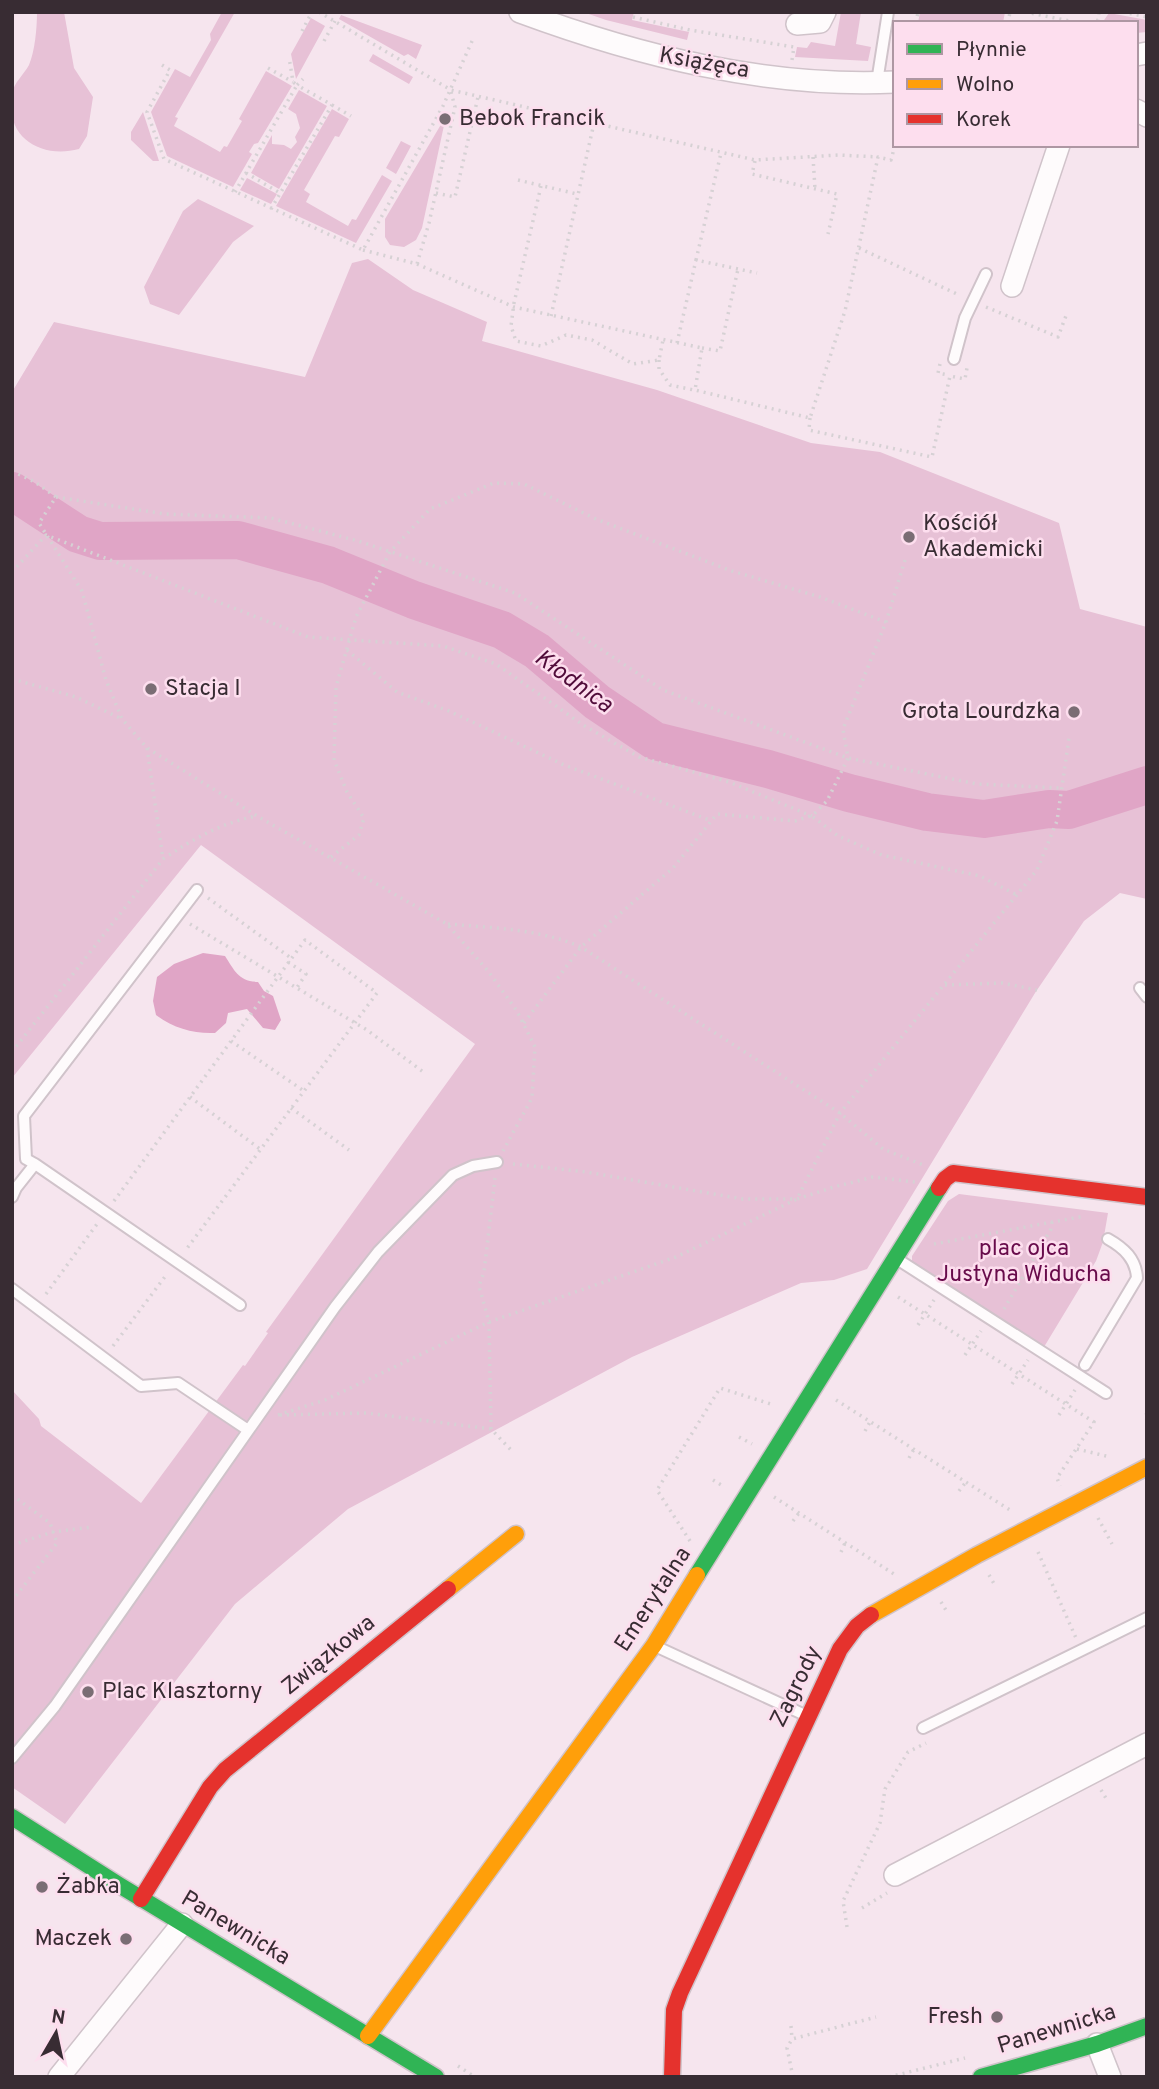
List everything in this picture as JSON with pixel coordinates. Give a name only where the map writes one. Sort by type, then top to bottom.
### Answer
[{"type":"street","points":[[797,24],[820,22],[825,12]]},
{"type":"street","name":"Książęca","points":[[525,13],[647,54],[722,69],[800,79],[886,82]]},
{"type":"street","points":[[1012,286],[1058,147]]},
{"type":"street","points":[[949,1176],[1147,1197]]},
{"type":"street","name":"Emerytalna","points":[[368,2036],[654,1645],[894,1258],[949,1176]]},
{"type":"street","name":"Zagrody","points":[[672,2077],[674,2010],[680,1993],[840,1649],[857,1626],[877,1611],[960,1564],[1147,1467]]},
{"type":"street","name":"Związkowa","points":[[141,1899],[210,1787],[225,1770],[516,1534]]},
{"type":"street","points":[[895,1875],[1147,1744]]},
{"type":"street","name":"Panewnicka","points":[[12,1817],[141,1899],[368,2036],[404,2069],[436,2077]]},
{"type":"street","points":[[59,2077],[183,1924]]},
{"type":"street","name":"Panewnicka","points":[[981,2077],[1097,2044],[1147,2026]]},
{"type":"street","points":[[1097,2044],[1110,2077]]},
{"type":"lane","points":[[886,82],[888,12]]},
{"type":"lane","points":[[954,359],[965,318],[986,274]]},
{"type":"lane","points":[[197,890],[24,1116],[26,1158],[240,1305]]},
{"type":"lane","points":[[12,1758],[55,1706],[335,1307],[378,1252],[453,1175],[472,1166],[497,1162]]},
{"type":"lane","points":[[12,1197],[35,1164]]},
{"type":"lane","points":[[1085,1365],[1137,1278],[1137,1266],[1132,1258],[1119,1245],[1108,1239]]},
{"type":"lane","points":[[894,1258],[1106,1393]]},
{"type":"lane","points":[[12,1289],[141,1386],[178,1383],[248,1430]]},
{"type":"lane","points":[[922,1728],[1147,1618]]},
{"type":"lane","points":[[654,1645],[808,1717]]},
{"type":"path","points":[[302,31],[312,12]]},
{"type":"path","points":[[319,12],[451,90],[478,97],[755,160],[839,155],[891,160],[894,147]]},
{"type":"path","points":[[1025,12],[1070,21]]},
{"type":"path","points":[[1123,12],[1147,17]]},
{"type":"path","points":[[633,16],[696,31],[794,47],[791,62]]},
{"type":"path","points":[[1043,21],[1044,16]]},
{"type":"path","points":[[324,41],[335,21]]},
{"type":"path","points":[[694,39],[696,31]]},
{"type":"path","points":[[363,250],[451,90],[473,39]]},
{"type":"path","points":[[738,47],[740,39]]},
{"type":"path","points":[[761,51],[762,42]]},
{"type":"path","points":[[289,57],[295,84]]},
{"type":"path","points":[[162,65],[170,70],[147,112],[164,159],[363,250],[417,264],[514,307],[720,351],[738,269]]},
{"type":"path","points":[[268,68],[351,116]]},
{"type":"path","points":[[234,192],[295,84],[303,79]]},
{"type":"path","points":[[417,264],[455,107],[451,90]]},
{"type":"path","points":[[436,193],[455,197],[478,97]]},
{"type":"path","points":[[271,209],[332,105]]},
{"type":"path","points":[[551,316],[594,123]]},
{"type":"path","points":[[677,343],[722,152]]},
{"type":"path","points":[[813,157],[815,189]]},
{"type":"path","points":[[878,157],[845,312],[810,418],[809,430],[932,457],[950,376]]},
{"type":"path","points":[[755,160],[752,174],[837,194],[828,234]]},
{"type":"path","points":[[246,173],[280,193]]},
{"type":"path","points":[[518,180],[578,194]]},
{"type":"path","points":[[541,186],[514,307],[511,326],[516,341],[541,346],[566,335],[592,340],[633,364],[659,360]]},
{"type":"path","points":[[859,248],[961,296]]},
{"type":"path","points":[[696,260],[757,273]]},
{"type":"path","points":[[982,315],[995,291],[1012,286]]},
{"type":"path","points":[[986,307],[1058,337],[1067,313]]},
{"type":"path","points":[[663,340],[659,369],[670,385],[810,418]]},
{"type":"path","points":[[695,390],[702,348]]},
{"type":"path","points":[[941,360],[938,373],[965,379],[970,357]]},
{"type":"path","points":[[12,471],[35,482],[56,497],[165,514],[271,518],[358,541],[515,593],[663,690],[848,758],[977,784],[1060,788]]},
{"type":"path","points":[[331,857],[359,835],[363,818],[347,792],[334,760],[336,687],[349,640],[356,617],[390,552],[430,509],[494,483],[524,484],[596,519],[732,571],[820,597],[886,622]]},
{"type":"path","points":[[56,497],[39,523],[82,591],[106,680],[122,719],[147,748],[257,816],[447,924],[488,971],[524,1023],[535,1047],[532,1097],[497,1162],[484,1272],[479,1286],[489,1321],[491,1429]]},
{"type":"path","points":[[12,572],[46,535]]},
{"type":"path","points":[[46,535],[308,637],[443,646],[496,664],[583,725],[639,757],[729,782],[812,816],[838,836],[882,855],[980,876],[1018,895]]},
{"type":"path","points":[[524,1023],[581,947],[673,868],[717,814],[795,821],[812,816],[827,801],[848,758],[843,729],[886,622],[905,560]]},
{"type":"path","points":[[347,649],[397,692],[449,711],[562,764],[712,821]]},
{"type":"path","points":[[12,679],[76,697],[122,719]]},
{"type":"path","points":[[797,1199],[840,1113],[1037,870],[1057,821],[1069,738]]},
{"type":"path","points":[[147,748],[163,859]]},
{"type":"path","points":[[13,1051],[163,859],[195,838],[228,822],[257,816]]},
{"type":"path","points":[[197,890],[306,974],[296,989]]},
{"type":"path","points":[[176,916],[354,1023],[426,1074]]},
{"type":"path","points":[[447,924],[534,932],[559,937],[581,947],[840,1113],[883,1149],[949,1176]]},
{"type":"path","points":[[36,1307],[304,940],[377,993],[104,1358]]},
{"type":"path","points":[[944,985],[1002,983],[1037,990]]},
{"type":"path","points":[[231,1041],[304,1091]]},
{"type":"path","points":[[190,1097],[260,1149]]},
{"type":"path","points":[[291,1108],[349,1150]]},
{"type":"path","points":[[497,1162],[586,1172],[743,1199],[797,1199]]},
{"type":"path","points":[[511,1450],[491,1429],[366,1413],[275,1416],[325,1400],[489,1321],[676,1257],[797,1199],[873,1177],[925,1183],[949,1176]]},
{"type":"path","points":[[928,1245],[1089,1215]]},
{"type":"path","points":[[965,1355],[993,1321],[1051,1229],[1052,1222]]},
{"type":"path","points":[[918,1325],[942,1288]]},
{"type":"path","points":[[897,1297],[1094,1422],[1057,1478],[1062,1489]]},
{"type":"path","points":[[1012,1384],[1036,1348]]},
{"type":"path","points":[[1059,1415],[1083,1378]]},
{"type":"path","points":[[691,1543],[657,1490],[720,1388],[799,1413]]},
{"type":"path","points":[[836,1400],[1016,1514]]},
{"type":"path","points":[[1147,1414],[1144,1416],[1147,1420]]},
{"type":"path","points":[[865,1431],[870,1422]]},
{"type":"path","points":[[909,1458],[914,1449]]},
{"type":"path","points":[[1076,1449],[1112,1457]]},
{"type":"path","points":[[959,1491],[966,1482]]},
{"type":"path","points":[[764,1490],[897,1576]]},
{"type":"path","points":[[12,1495],[50,1523],[57,1543],[12,1601]]},
{"type":"path","points":[[793,1521],[799,1513]]},
{"type":"path","points":[[12,1545],[54,1532],[92,1527]]},
{"type":"path","points":[[841,1552],[845,1543]]},
{"type":"path","points":[[1038,1552],[1081,1650]]},
{"type":"path","points":[[846,1927],[843,1901],[880,1823],[886,1789],[908,1752],[930,1742]]},
{"type":"path","points":[[792,2039],[876,2017]]},
{"type":"path","points":[[791,2026],[792,2039],[787,2048],[793,2077]]},
{"type":"path","points":[[889,2077],[965,2058]]},
{"type":"path","points":[[450,2062],[475,2077]]},
{"type":"green space","points":[[37,12],[64,12],[74,68],[93,97],[87,136],[79,149],[51,151],[39,147],[19,133],[14,122],[12,93],[31,59]]},
{"type":"green space","points":[[222,12],[235,12],[175,117],[178,118],[174,126],[220,152],[224,146],[227,147],[242,121],[239,119],[266,71],[292,86],[258,143],[254,144],[249,152],[252,154],[233,187],[167,156],[151,112],[175,69],[190,77],[211,40],[210,34]]},
{"type":"green space","points":[[583,12],[634,12],[632,20],[689,32],[687,40]]},
{"type":"green space","points":[[841,12],[861,12],[856,44],[871,47],[868,61],[795,57],[797,47],[807,48],[811,42],[835,46]]},
{"type":"green space","points":[[920,12],[1005,12],[1003,21],[918,21]]},
{"type":"green space","points":[[1109,13],[1147,20],[1147,32],[1138,33],[1138,21],[1103,21]]},
{"type":"green space","points":[[341,15],[422,45],[416,59],[408,54],[404,56],[339,19]]},
{"type":"green space","points":[[311,18],[325,26],[296,79],[291,54]]},
{"type":"green space","points":[[373,54],[413,77],[409,84],[369,61]]},
{"type":"green space","points":[[299,90],[327,106],[279,189],[251,173],[272,135],[272,144],[291,149],[297,142],[295,137],[300,128],[296,114],[288,109]]},
{"type":"green space","points":[[332,109],[349,119],[339,137],[335,136],[304,190],[310,194],[306,202],[348,226],[352,219],[356,220],[382,175],[392,181],[356,243],[276,206]]},
{"type":"green space","points":[[143,112],[159,161],[153,161],[131,140],[131,132]]},
{"type":"green space","points":[[446,116],[422,228],[416,240],[404,247],[390,245],[385,237],[385,219]]},
{"type":"green space","points":[[401,141],[411,146],[396,174],[386,168]]},
{"type":"green space","points":[[247,178],[277,194],[271,204],[240,190]]},
{"type":"green space","points":[[198,199],[254,226],[233,242],[179,315],[150,304],[144,287],[183,211]]},
{"type":"green space","points":[[368,259],[413,290],[487,322],[482,341],[657,390],[811,443],[880,452],[1059,523],[1080,609],[1147,627],[1147,899],[1120,893],[1084,921],[1035,993],[867,1269],[834,1280],[801,1283],[632,1357],[348,1509],[235,1604],[65,1824],[12,1787],[12,1390],[39,1419],[41,1426],[141,1503],[243,1365],[245,1366],[268,1333],[266,1332],[475,1044],[201,845],[12,1078],[12,392],[54,322],[305,377],[352,263]]},
{"type":"green space","name":"plac ojca Justyna Widucha","points":[[959,1194],[1108,1213],[1103,1242],[1096,1261],[1044,1347],[912,1263],[912,1256],[948,1201]]},
{"type":"shaded area","points":[[203,953],[225,956],[238,974],[246,980],[258,982],[264,991],[273,996],[281,1020],[275,1030],[263,1028],[247,1009],[228,1013],[226,1023],[215,1033],[184,1029],[156,1015],[153,1001],[157,977],[174,964]]},
{"type":"waterway","name":"Kłodnica","points":[[12,491],[78,534],[100,541],[238,540],[328,565],[414,600],[502,630],[537,651],[597,702],[655,741],[768,769],[849,793],[927,812],[984,819],[1049,809],[1069,810],[1147,785]]},
{"type":"traffic: fast","points":[[697,1575],[939,1188]]},
{"type":"traffic: fast","points":[[12,1817],[436,2077]]},
{"type":"traffic: fast","points":[[981,2077],[1097,2044],[1147,2026]]},
{"type":"traffic: slow","points":[[871,1615],[977,1555],[1147,1467]]},
{"type":"traffic: slow","points":[[448,1589],[516,1534]]},
{"type":"traffic: slow","points":[[368,2036],[654,1645],[697,1575]]},
{"type":"traffic: jam","points":[[939,1188],[953,1173],[1147,1197]]},
{"type":"traffic: jam","points":[[141,1899],[210,1787],[225,1770],[448,1589]]},
{"type":"traffic: jam","points":[[672,2077],[674,2010],[680,1993],[840,1649],[857,1626],[871,1615]]},
{"type":"place","name":"Bebok Francik","points":[[445,119]]},
{"type":"place","name":"Kościół Akademicki","points":[[909,537]]},
{"type":"place","name":"Stacja I","points":[[151,689]]},
{"type":"place","name":"Grota Lourdzka","points":[[1074,712]]},
{"type":"place","name":"Plac Klasztorny","points":[[88,1692]]},
{"type":"place","name":"Żabka","points":[[42,1887]]},
{"type":"place","name":"Maczek","points":[[126,1939]]},
{"type":"place","name":"Fresh","points":[[997,2017]]}]
